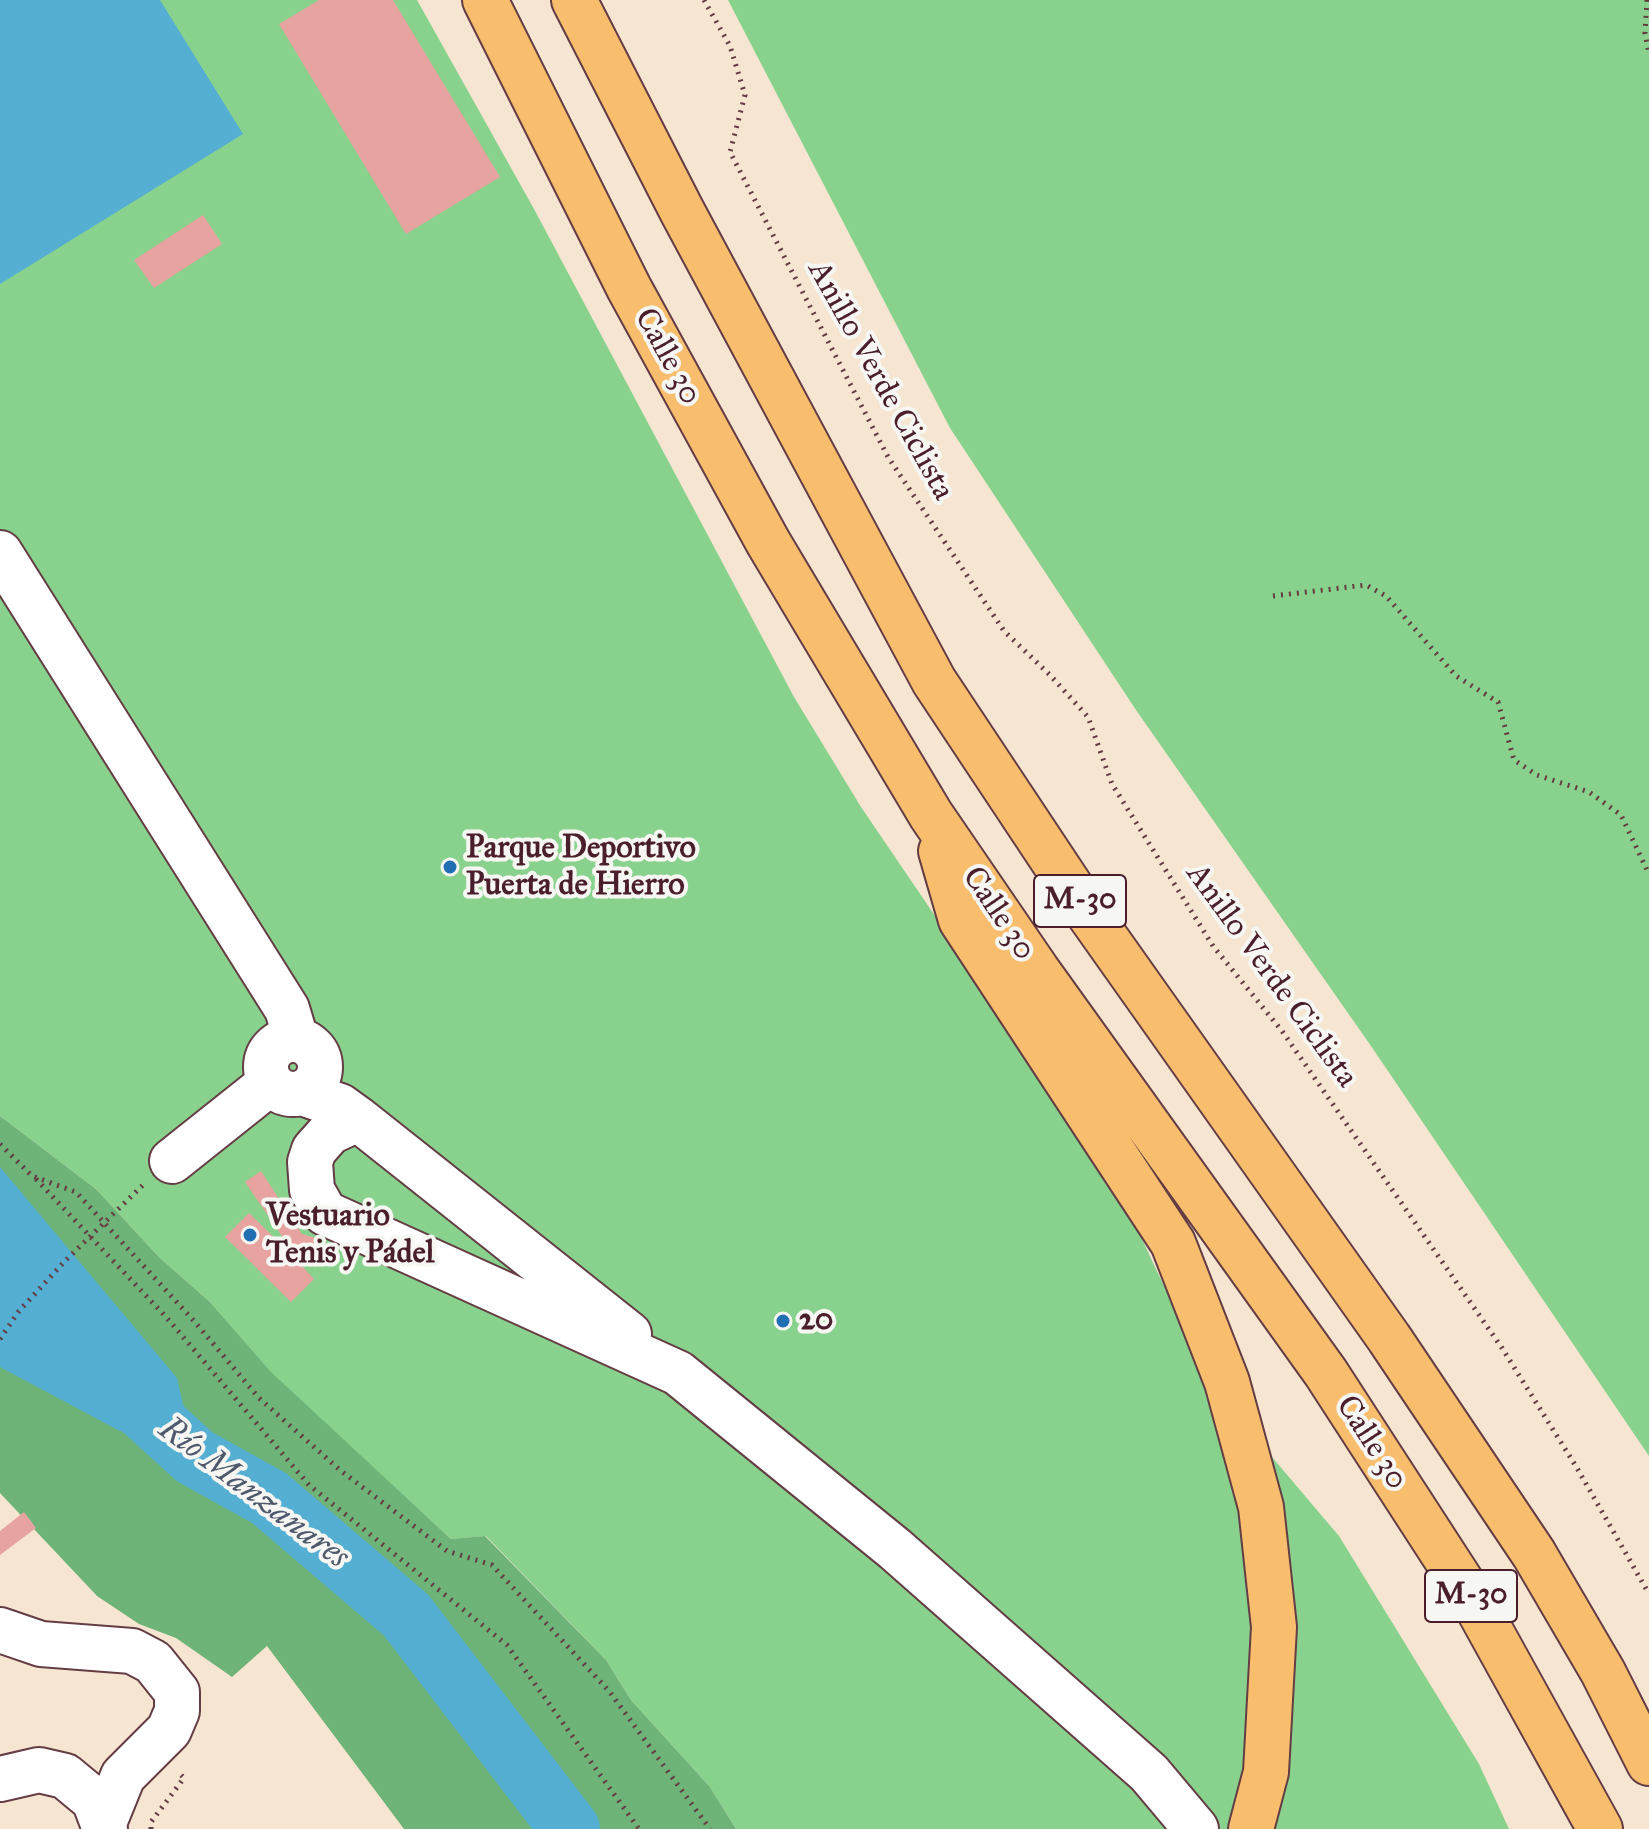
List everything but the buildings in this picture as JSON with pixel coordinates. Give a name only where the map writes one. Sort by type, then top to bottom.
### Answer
[{"type":"highway","name":"Calle 30","points":[[485,0],[644,315],[768,542],[931,815],[1037,970],[1326,1373],[1475,1603],[1600,1829]]},
{"type":"highway","name":"M-30","points":[[574,0],[682,211],[934,681],[1086,910],[1389,1338],[1534,1554],[1603,1672],[1649,1763]]},
{"type":"highway","points":[[931,815],[961,920],[1173,1243],[1227,1382],[1261,1507],[1274,1627],[1266,1772],[1251,1829]]},
{"type":"street","points":[[0,553],[287,1009],[296,1039],[278,1043],[267,1057],[286,1088],[340,1106],[358,1119],[678,1373],[906,1559],[1149,1773],[1196,1829]]},
{"type":"street","points":[[159,1172],[286,1088]]},
{"type":"street","points":[[358,1119],[330,1132],[314,1150],[310,1162],[312,1190],[325,1213],[678,1373]]},
{"type":"street","points":[[0,1630],[41,1644],[112,1647],[144,1656],[169,1678],[177,1692],[177,1711],[169,1730],[123,1776],[104,1826]]},
{"type":"street","points":[[19,1769],[108,1761],[154,1744]]},
{"type":"street","points":[[19,1769],[86,1791],[104,1826]]},
{"type":"path","name":"Anillo Verde Ciclista","points":[[704,0],[730,46],[745,95],[730,152],[888,457],[1004,631],[1088,717],[1112,784],[1213,946],[1282,1031],[1502,1348],[1577,1468],[1649,1594]]},
{"type":"path","points":[[1647,0],[1645,33],[1649,54]]},
{"type":"path","points":[[1273,596],[1366,585],[1386,596],[1456,676],[1498,702],[1514,760],[1537,775],[1589,792],[1621,815],[1649,874]]},
{"type":"path","points":[[0,1144],[167,1318],[309,1485],[507,1645],[639,1829]]},
{"type":"path","points":[[0,1339],[19,1311],[65,1261],[159,1172]]},
{"type":"path","points":[[32,1176],[76,1192],[194,1321],[259,1398],[341,1471],[447,1551],[492,1565],[609,1691],[710,1829]]},
{"type":"green space","name":"Parque Deportivo Puerta de Hierro","points":[[0,0],[417,0],[534,209],[794,697],[861,807],[982,985],[1132,1218],[1210,1384],[1339,1536],[1479,1764],[1509,1829],[736,1829],[710,1787],[631,1700],[606,1660],[486,1536],[451,1539],[274,1376],[210,1302],[159,1257],[96,1189],[0,1116]]},
{"type":"green space","points":[[728,0],[1649,0],[1649,1456],[1371,1046],[1136,710],[950,428]]},
{"type":"green space","points":[[0,1116],[96,1189],[159,1257],[210,1302],[271,1372],[451,1539],[485,1536],[606,1660],[631,1700],[710,1787],[736,1829],[404,1829],[267,1646],[232,1677],[176,1638],[139,1624],[97,1596],[0,1493]]},
{"type":"water","points":[[0,0],[160,0],[243,134],[0,284]]},
{"type":"water","points":[[0,1167],[177,1378],[195,1457],[118,1430],[0,1367]]},
{"type":"waterway","name":"Río Manzanares","points":[[0,1298],[129,1397],[195,1457],[269,1498],[406,1615],[570,1829]]},
{"type":"place","name":"Parque Deportivo Puerta de Hierro","points":[[450,867]]},
{"type":"place","name":"Vestuario Tenis y Pádel","points":[[250,1235]]},
{"type":"place","name":"20","points":[[783,1321]]}]
